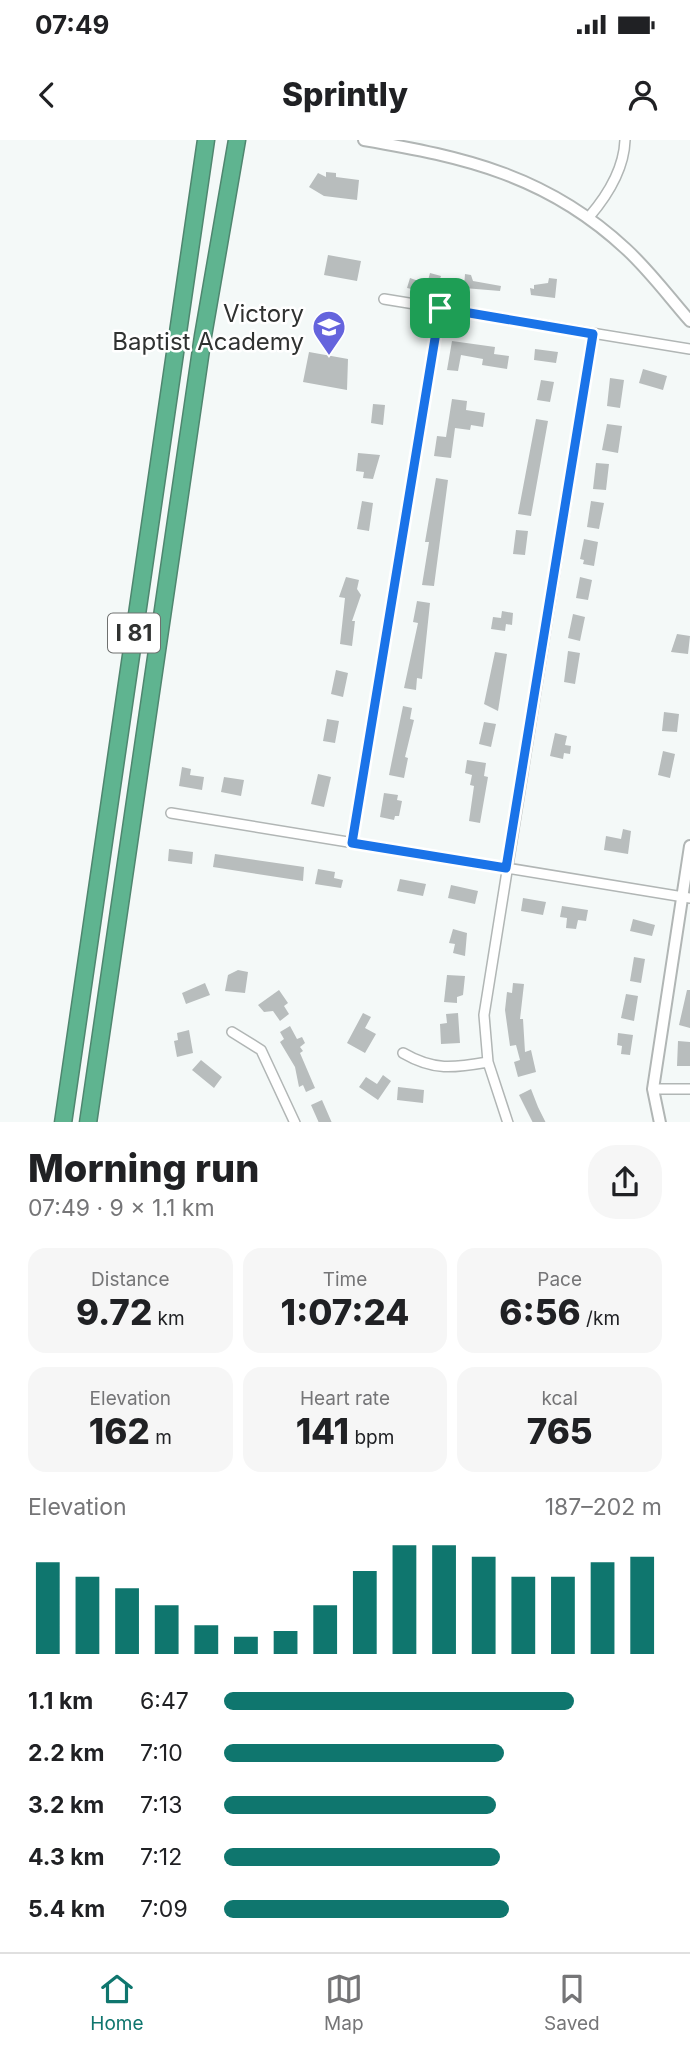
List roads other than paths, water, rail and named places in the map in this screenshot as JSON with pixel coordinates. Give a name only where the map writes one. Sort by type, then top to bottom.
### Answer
[{"type":"highway","name":"I 81","points":[[88,1122],[203,336],[237,140]]},
{"type":"highway","name":"I 81","points":[[63,1122],[206,141]]},
{"type":"street","points":[[364,140],[443,153],[526,180],[589,217],[628,250],[690,321]]},
{"type":"street","points":[[589,217],[614,182],[625,140]]},
{"type":"street","points":[[384,299],[690,349]]},
{"type":"street","points":[[352,843],[440,308]]},
{"type":"street","points":[[508,1122],[488,1062],[484,1016],[593,334]]},
{"type":"street","points":[[171,813],[686,897]]},
{"type":"street","points":[[660,1122],[653,1089],[686,897],[690,846]]},
{"type":"street","points":[[232,1032],[261,1050],[295,1122]]},
{"type":"street","points":[[403,1053],[426,1066],[466,1066],[488,1062]]},
{"type":"street","points":[[653,1089],[690,1089]]},
{"type":"place","name":"Victory Baptist Academy","points":[[329,357]]}]
